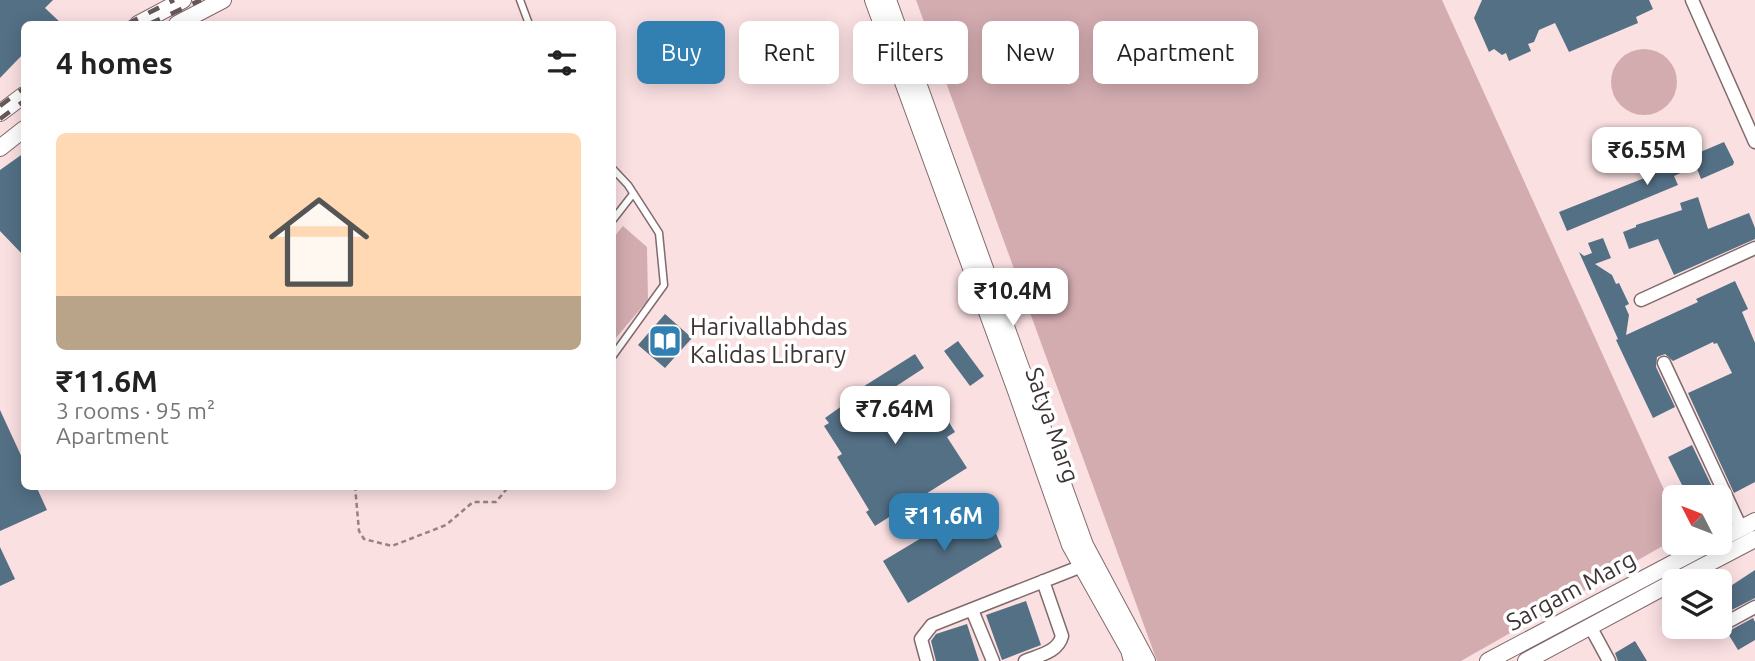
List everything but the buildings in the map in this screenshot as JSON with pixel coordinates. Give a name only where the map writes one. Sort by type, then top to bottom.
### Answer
[{"type":"main road","points":[[144,21],[183,0]]},
{"type":"main road","points":[[183,21],[223,0]]},
{"type":"main road","name":"Satya Marg","points":[[873,0],[1048,462],[1085,545],[1147,661]]},
{"type":"main road","name":"Satya Marg","points":[[888,0],[1048,462],[1070,545],[1129,650],[1132,661]]},
{"type":"main road","points":[[0,113],[21,97]]},
{"type":"main road","points":[[0,148],[21,131]]},
{"type":"main road","points":[[1732,533],[1748,525]]},
{"type":"main road","name":"Sargam Marg","points":[[1698,569],[1755,539]]},
{"type":"main road","name":"Sargam Marg","points":[[1488,661],[1688,555]]},
{"type":"main road","name":"Sargam Marg","points":[[1525,661],[1662,588]]},
{"type":"street","points":[[1692,0],[1755,142]]},
{"type":"street","points":[[1641,300],[1755,248]]},
{"type":"street","points":[[1664,363],[1748,525]]},
{"type":"street","points":[[927,661],[921,639],[932,625],[1082,566]]},
{"type":"street","points":[[1026,661],[1051,651],[1060,644],[1062,636],[1043,581]]},
{"type":"street","points":[[1732,619],[1755,607]]},
{"type":"street","points":[[972,610],[993,661]]},
{"type":"street","points":[[1590,626],[1609,661]]},
{"type":"lane","points":[[520,0],[528,21]]},
{"type":"lane","points":[[616,173],[659,233],[664,285],[616,349]]},
{"type":"lane","points":[[616,216],[633,194]]},
{"type":"path","points":[[355,490],[359,531],[365,539],[392,546],[446,525],[473,502],[496,502],[506,490]]},
{"type":"shaded area","points":[[916,0],[1442,0],[1662,485],[1662,546],[1461,661],[1157,661],[947,84],[968,84],[968,21],[924,21]]},
{"type":"shaded area","points":[[1638,49],[1650,49],[1662,54],[1672,64],[1677,82],[1675,95],[1662,110],[1650,115],[1638,115],[1626,110],[1616,100],[1611,88],[1611,76],[1616,64],[1626,54]]},
{"type":"shaded area","points":[[623,226],[647,247],[648,300],[616,338],[616,234]]},
{"type":"railway","points":[[133,21],[174,0]]},
{"type":"railway","points":[[156,21],[201,0]]},
{"type":"railway","points":[[0,106],[21,90]]},
{"type":"railway","points":[[0,119],[21,103]]},
{"type":"place","name":"Harivallabhdas Kalidas Library","points":[[665,341]]}]
